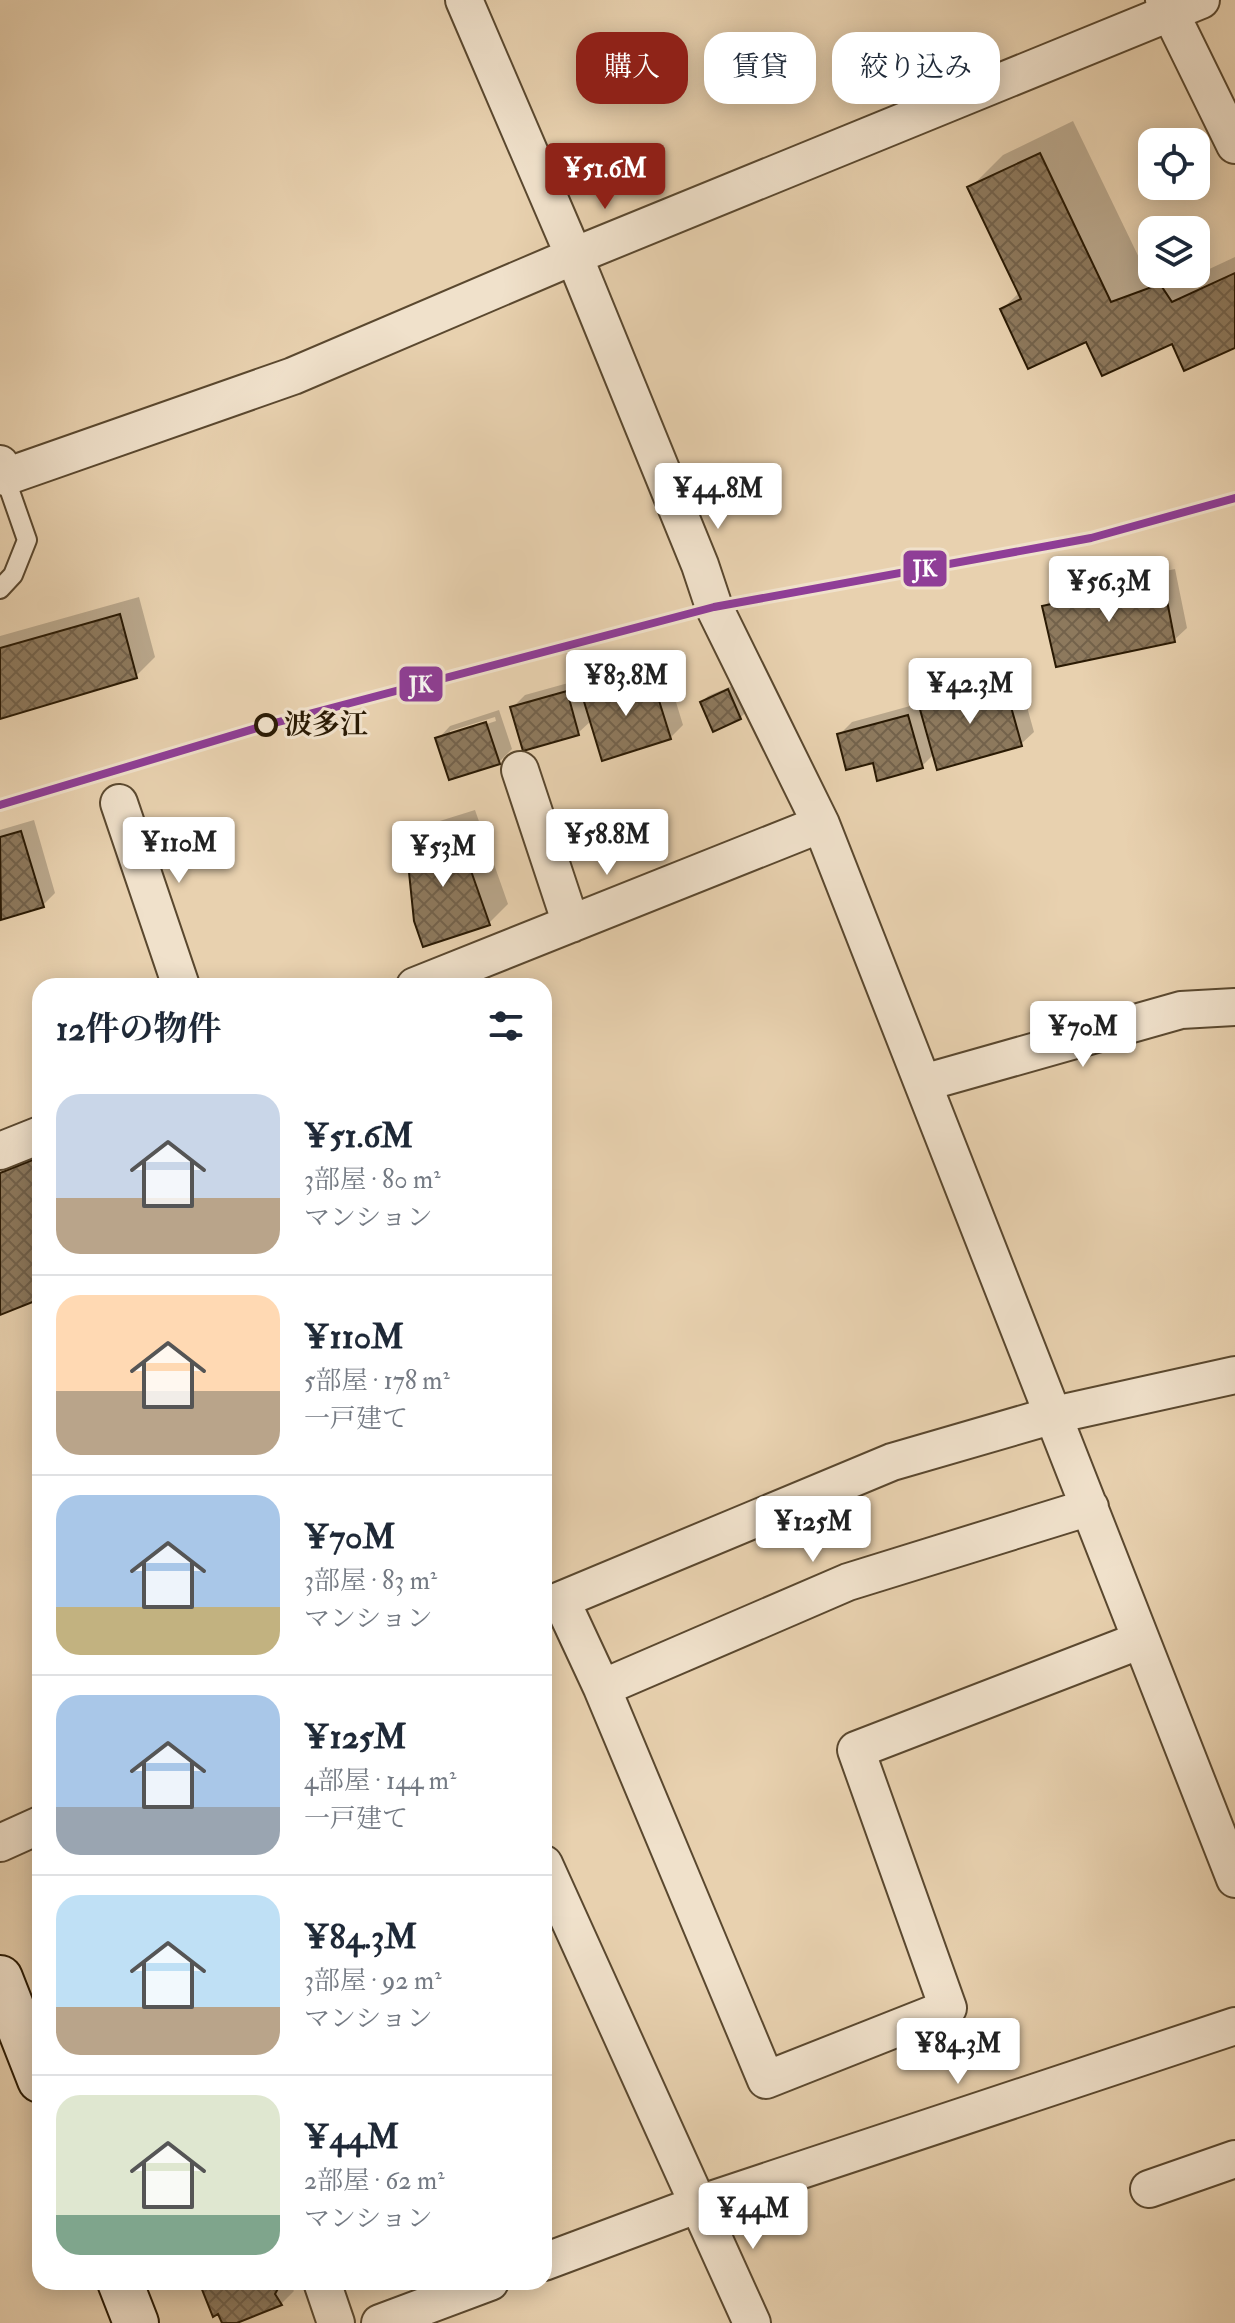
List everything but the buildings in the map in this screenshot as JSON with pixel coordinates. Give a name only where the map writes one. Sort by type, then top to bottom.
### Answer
[{"type":"main road","points":[[0,1978],[32,2060]]},
{"type":"main road","points":[[123,2290],[136,2323]]},
{"type":"street","points":[[464,0],[574,256],[700,565],[714,607],[821,824],[1141,1640],[1225,1823],[1235,1879]]},
{"type":"street","points":[[2,473],[293,376],[1178,4],[1235,145]]},
{"type":"street","points":[[520,770],[571,924]]},
{"type":"street","points":[[119,803],[178,978]]},
{"type":"street","points":[[437,978],[821,824]]},
{"type":"street","points":[[923,1083],[1181,1010],[1235,1007]]},
{"type":"street","points":[[0,1151],[32,1138]]},
{"type":"street","points":[[1141,1640],[856,1750],[948,2008],[766,2080],[602,1688],[552,1604],[892,1462],[1054,1415],[1235,1375]]},
{"type":"street","points":[[602,1688],[848,1582],[1090,1507]]},
{"type":"street","points":[[0,1843],[32,1829]]},
{"type":"street","points":[[552,1882],[752,2323]]},
{"type":"street","points":[[552,2259],[699,2204],[1235,2026]]},
{"type":"street","points":[[1149,2189],[1235,2159]]},
{"type":"street","points":[[325,2290],[336,2323]]},
{"type":"street","points":[[380,2323],[469,2290]]},
{"type":"lane","points":[[0,589],[13,575],[27,540],[2,473]]},
{"type":"transit line","name":"JK","points":[[0,805],[267,725],[714,607],[1091,538],[1235,498]]},
{"type":"place","name":"波多江","points":[[266,725]]}]
